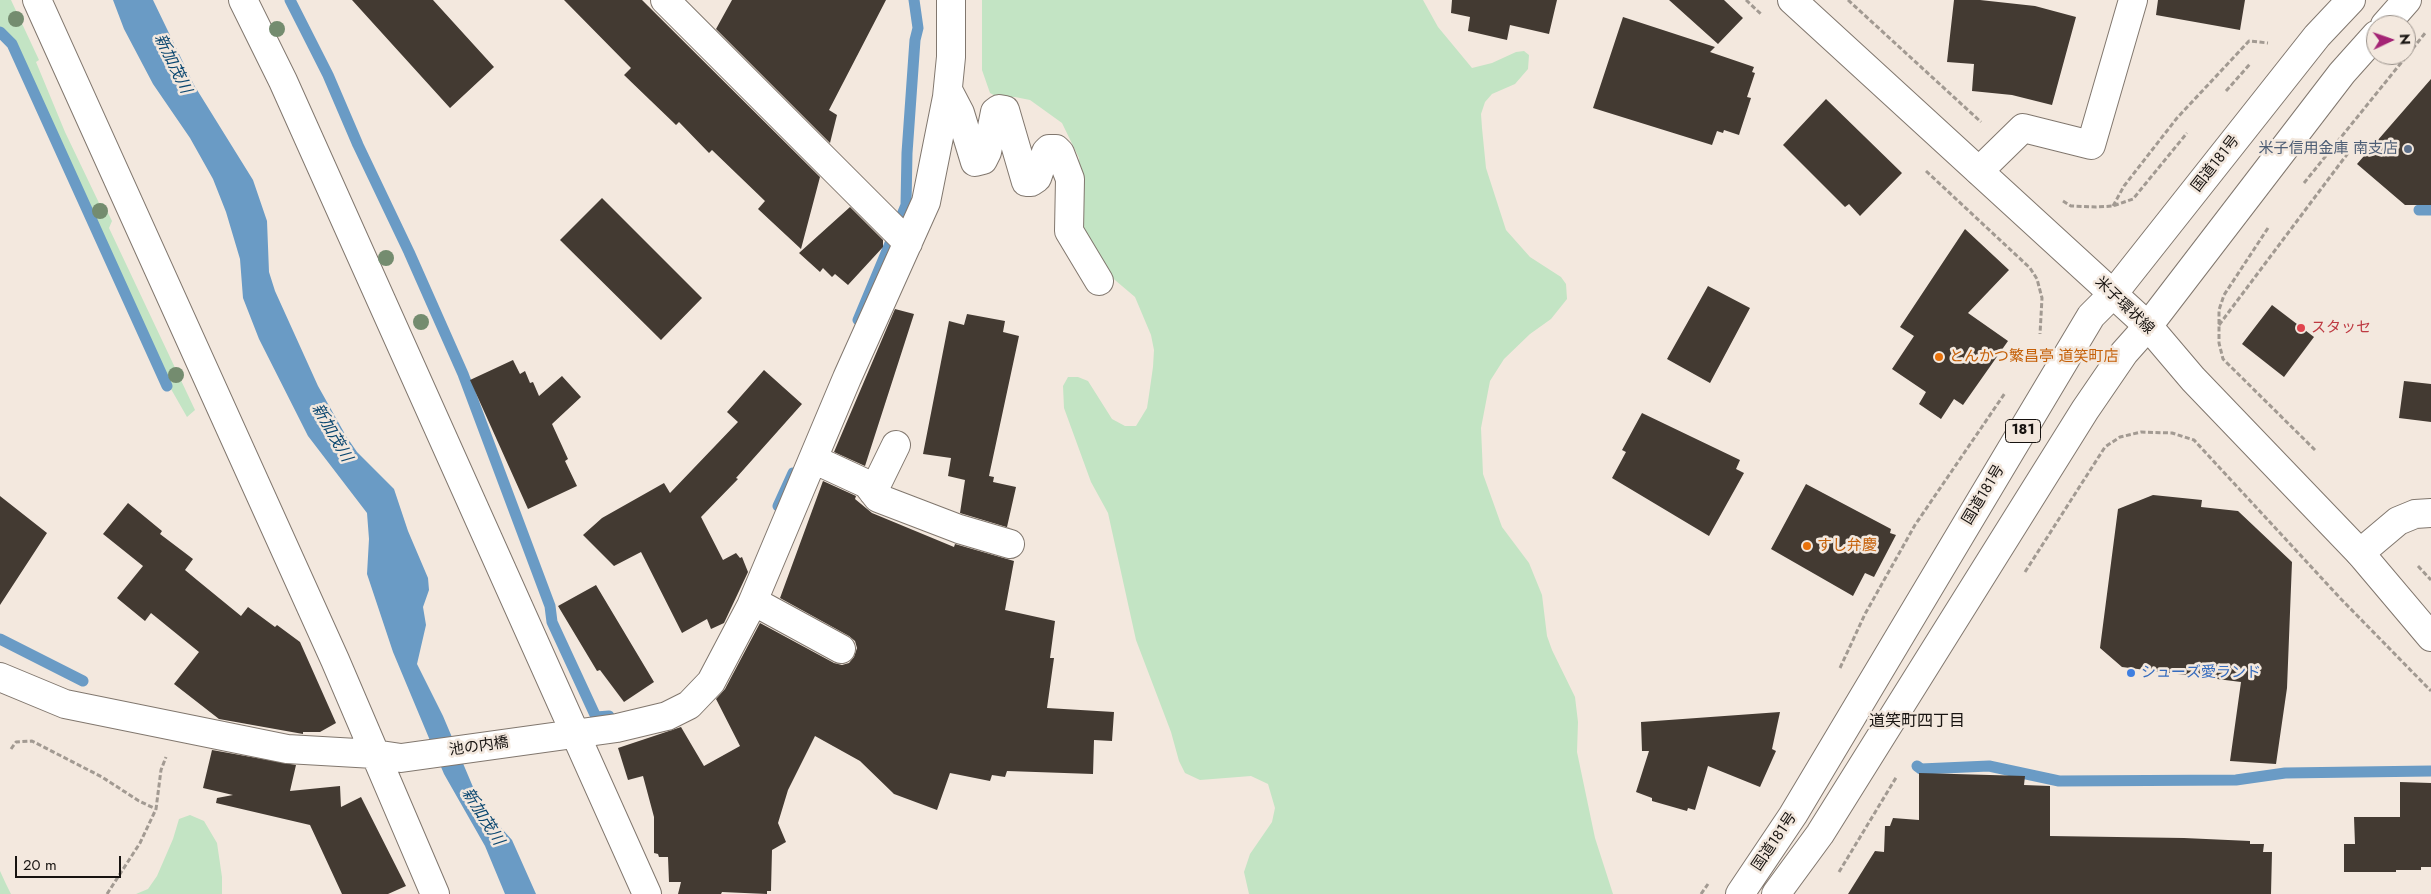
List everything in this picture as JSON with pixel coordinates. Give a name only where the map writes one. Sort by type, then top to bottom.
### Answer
[{"type":"main road","points":[[37,0],[335,660],[435,894]]},
{"type":"main road","points":[[243,0],[283,81],[565,734],[647,894]]},
{"type":"main road","points":[[665,0],[908,243]]},
{"type":"main road","name":"池の内橋","points":[[0,677],[65,704],[287,749],[374,754],[401,758],[617,728],[667,716],[689,705],[711,682],[753,601],[926,202],[941,137],[948,90],[951,57],[951,0]]},
{"type":"main road","name":"米子環状線","points":[[1792,0],[2148,326],[2193,379],[2360,553],[2431,637]]},
{"type":"main road","points":[[1979,171],[2023,128],[2091,145],[2133,0]]},
{"type":"main road","name":"国道181号","points":[[1740,894],[1794,815],[2091,316],[2113,294],[2317,36],[2351,0]]},
{"type":"main road","points":[[2394,15],[2407,0]]},
{"type":"main road","name":"国道181号","points":[[1776,894],[1820,834],[1867,761],[2085,410],[2124,353],[2148,326],[2342,73],[2366,46]]},
{"type":"main road","points":[[948,90],[960,113],[975,162],[983,160],[987,152],[995,112],[999,109],[1004,110],[1026,182],[1032,182],[1037,178],[1046,152],[1049,149],[1056,149],[1060,153],[1070,179],[1069,231],[1099,280]]},
{"type":"main road","points":[[873,492],[896,445]]},
{"type":"main road","points":[[813,459],[867,484],[878,498],[960,529],[1010,544]]},
{"type":"main road","points":[[2360,553],[2398,521],[2415,514],[2431,513]]},
{"type":"main road","points":[[753,601],[840,649]]},
{"type":"path","points":[[1746,0],[1768,20]]},
{"type":"path","points":[[1848,0],[1981,122]]},
{"type":"path","points":[[2304,183],[2431,25]]},
{"type":"path","points":[[2113,206],[2124,186],[2176,118],[2242,48],[2249,42],[2268,43]]},
{"type":"path","points":[[2226,91],[2251,63]]},
{"type":"path","points":[[2062,201],[2071,206],[2083,207],[2113,206],[2133,199],[2187,133]]},
{"type":"path","points":[[2218,326],[2348,153],[2335,143]]},
{"type":"path","points":[[1923,168],[2030,268],[2037,278],[2042,298],[2043,315],[2039,341]]},
{"type":"path","points":[[2268,228],[2224,296],[2219,310],[2219,343],[2223,359],[2315,450]]},
{"type":"path","points":[[1838,673],[1866,614],[1915,525],[2008,388]]},
{"type":"path","points":[[2022,578],[2105,447],[2120,437],[2141,432],[2172,433],[2194,440],[2340,598],[2431,691]]},
{"type":"path","points":[[2418,566],[2431,580]]},
{"type":"path","points":[[107,894],[140,843],[156,808],[161,770],[168,753],[186,728]]},
{"type":"path","points":[[11,749],[16,742],[32,741],[102,777],[139,801],[156,808]]},
{"type":"path","points":[[1839,872],[1902,769]]},
{"type":"path","points":[[1701,894],[1713,877]]},
{"type":"green space","points":[[0,0],[11,0],[39,60],[36,62],[65,132],[99,203],[103,203],[112,221],[109,228],[195,410],[187,417],[167,382],[13,43],[0,29]]},
{"type":"green space","points":[[982,0],[1423,0],[1438,27],[1472,68],[1492,63],[1516,52],[1524,51],[1529,55],[1528,69],[1515,84],[1492,94],[1485,102],[1481,114],[1486,168],[1506,230],[1530,257],[1561,277],[1566,284],[1567,299],[1551,319],[1530,334],[1504,359],[1490,381],[1481,428],[1483,474],[1502,527],[1529,563],[1542,595],[1547,636],[1575,697],[1578,722],[1577,752],[1595,838],[1613,894],[1249,894],[1244,872],[1250,854],[1272,822],[1275,808],[1268,784],[1251,776],[1200,780],[1185,773],[1136,640],[1108,513],[1091,482],[1064,408],[1063,386],[1068,377],[1078,377],[1088,381],[1112,419],[1125,426],[1136,426],[1147,408],[1154,350],[1151,335],[1135,297],[1109,275],[1087,238],[1081,223],[1079,158],[1062,123],[1030,100],[1015,97],[999,98],[990,93],[982,70]]},
{"type":"green space","points":[[190,815],[204,821],[217,843],[222,877],[222,894],[136,894],[148,889],[157,876],[173,839],[179,819]]},
{"type":"green space","points":[[0,871],[6,884],[11,894],[0,894]]},
{"type":"water","name":"新加茂川","points":[[113,0],[153,0],[194,85],[253,180],[267,221],[269,272],[275,291],[318,386],[346,436],[357,452],[394,489],[408,531],[428,578],[429,590],[423,607],[426,625],[417,664],[443,716],[473,787],[487,812],[512,840],[536,894],[505,894],[485,846],[444,774],[393,652],[367,574],[369,539],[367,513],[308,436],[259,339],[243,298],[240,259],[226,212],[213,179],[190,138],[153,84],[124,29]]},
{"type":"building","points":[[352,0],[433,0],[494,67],[450,108]]},
{"type":"building","points":[[564,0],[642,0],[820,177],[801,249],[758,209],[765,201],[712,150],[709,153],[679,122],[676,125],[624,75],[631,68]]},
{"type":"building","points":[[732,0],[886,0],[829,110],[837,115],[830,143],[716,29]]},
{"type":"building","points":[[1452,0],[1557,0],[1549,34],[1510,25],[1507,40],[1468,31],[1470,17],[1451,13]]},
{"type":"building","points":[[1669,0],[1724,0],[1743,18],[1718,44]]},
{"type":"building","points":[[1954,0],[1980,0],[2035,6],[2076,17],[2052,105],[2012,95],[1972,91],[1974,64],[1947,62]]},
{"type":"building","points":[[2158,0],[2245,0],[2240,30],[2156,15]]},
{"type":"building","points":[[1623,17],[1715,47],[1710,52],[1754,67],[1752,72],[1755,73],[1747,97],[1751,98],[1739,135],[1724,130],[1723,133],[1717,131],[1712,145],[1593,108]]},
{"type":"building","points":[[2431,79],[2431,205],[2405,205],[2357,164]]},
{"type":"building","points":[[1826,99],[1902,173],[1860,216],[1849,204],[1845,207],[1783,145]]},
{"type":"building","points":[[602,198],[702,298],[661,340],[560,240]]},
{"type":"building","points":[[850,207],[883,240],[883,247],[848,285],[835,274],[832,277],[823,268],[820,272],[799,253]]},
{"type":"building","points":[[1965,229],[2009,270],[1968,313],[2008,341],[1963,405],[1954,399],[1941,419],[1919,404],[1926,392],[1892,369],[1914,336],[1900,327]]},
{"type":"building","points":[[1708,286],[1750,308],[1710,383],[1667,359]]},
{"type":"building","points":[[2272,305],[2314,337],[2284,377],[2242,344]]},
{"type":"building","points":[[895,309],[914,314],[865,466],[834,452]]},
{"type":"building","points":[[967,314],[1005,321],[1003,332],[1019,336],[989,476],[994,477],[993,482],[1016,487],[1007,527],[1013,529],[960,513],[965,480],[948,476],[951,458],[923,454],[949,321],[964,325]]},
{"type":"building","points":[[513,360],[520,374],[525,371],[530,383],[533,382],[539,396],[562,376],[581,397],[552,424],[568,459],[565,461],[577,486],[528,509],[470,380]]},
{"type":"building","points":[[764,370],[802,404],[736,478],[738,479],[701,517],[723,560],[736,553],[740,558],[742,557],[748,572],[724,623],[711,629],[707,619],[682,633],[641,552],[614,566],[583,535],[602,518],[664,483],[670,493],[738,422],[727,412]]},
{"type":"building","points":[[2404,381],[2431,384],[2431,422],[2399,418]]},
{"type":"building","points":[[1642,413],[1740,460],[1736,469],[1744,473],[1709,536],[1612,478],[1626,452],[1622,450]]},
{"type":"building","points":[[823,481],[856,496],[855,499],[872,513],[954,547],[955,544],[1014,561],[1005,610],[1055,621],[1050,658],[1054,658],[1047,708],[1114,712],[1112,741],[1094,740],[1093,774],[1007,771],[1005,777],[992,775],[990,781],[950,773],[937,810],[894,794],[860,761],[815,736],[788,790],[778,823],[786,842],[772,850],[771,891],[767,891],[767,894],[722,892],[721,894],[678,894],[681,882],[669,882],[668,857],[659,857],[658,854],[654,853],[654,817],[643,776],[628,780],[618,748],[681,727],[704,766],[740,746],[716,699],[725,689],[760,623],[834,663],[842,665],[849,663],[854,657],[857,648],[855,641],[849,636],[780,598]]},
{"type":"building","points":[[1806,484],[1891,529],[1890,533],[1896,535],[1874,577],[1865,573],[1853,596],[1771,549]]},
{"type":"building","points":[[2153,495],[2202,500],[2201,507],[2238,511],[2292,562],[2287,688],[2276,764],[2230,761],[2241,682],[2122,667],[2100,648],[2118,509]]},
{"type":"building","points":[[0,496],[47,533],[0,605]]},
{"type":"building","points":[[128,503],[162,531],[160,534],[193,559],[185,570],[241,616],[248,607],[275,627],[277,625],[300,642],[336,723],[320,732],[303,732],[303,734],[219,719],[174,684],[199,652],[151,613],[145,621],[117,598],[143,566],[103,534]]},
{"type":"building","points":[[596,585],[654,682],[624,702],[600,670],[597,671],[558,606]]},
{"type":"building","points":[[1780,712],[1772,749],[1776,751],[1760,787],[1708,766],[1695,810],[1688,808],[1687,811],[1652,801],[1652,798],[1636,792],[1649,751],[1642,751],[1641,722]]},
{"type":"building","points":[[212,750],[296,765],[290,791],[340,786],[341,807],[361,797],[406,886],[388,894],[342,894],[310,825],[216,803],[217,798],[233,795],[203,788]]},
{"type":"building","points":[[1919,773],[2025,776],[2024,785],[2050,786],[2050,836],[2184,838],[2250,841],[2250,844],[2264,844],[2263,852],[2272,852],[2271,894],[1848,894],[1875,851],[1884,852],[1885,826],[1890,826],[1893,818],[1919,820]]},
{"type":"building","points":[[2400,782],[2431,783],[2431,867],[2421,867],[2421,870],[2396,870],[2396,872],[2344,872],[2344,844],[2355,844],[2354,817],[2400,817]]},
{"type":"waterway","points":[[290,0],[328,75],[463,374],[550,606],[552,622],[596,717],[609,716]]},
{"type":"waterway","points":[[858,320],[906,205],[907,153],[915,40],[918,28],[914,0]]},
{"type":"waterway","points":[[0,32],[12,44],[167,386]]},
{"type":"waterway","points":[[2419,210],[2431,210]]},
{"type":"waterway","points":[[778,506],[793,473]]},
{"type":"waterway","points":[[0,639],[83,681]]},
{"type":"waterway","points":[[1917,766],[1921,769],[1989,766],[2059,781],[2236,780],[2285,773],[2431,771]]},
{"type":"place","name":"米子信用金庫 南支店","points":[[2408,149]]},
{"type":"place","name":"スタッセ","points":[[2301,328]]},
{"type":"place","name":"とんかつ繁昌亭 道笑町店","points":[[1939,357]]},
{"type":"place","name":"すし弁慶","points":[[1807,546]]},
{"type":"place","name":"シューズ愛ランド","points":[[2131,673]]},
{"type":"district","name":"道笑町四丁目","points":[[1917,722]]}]
